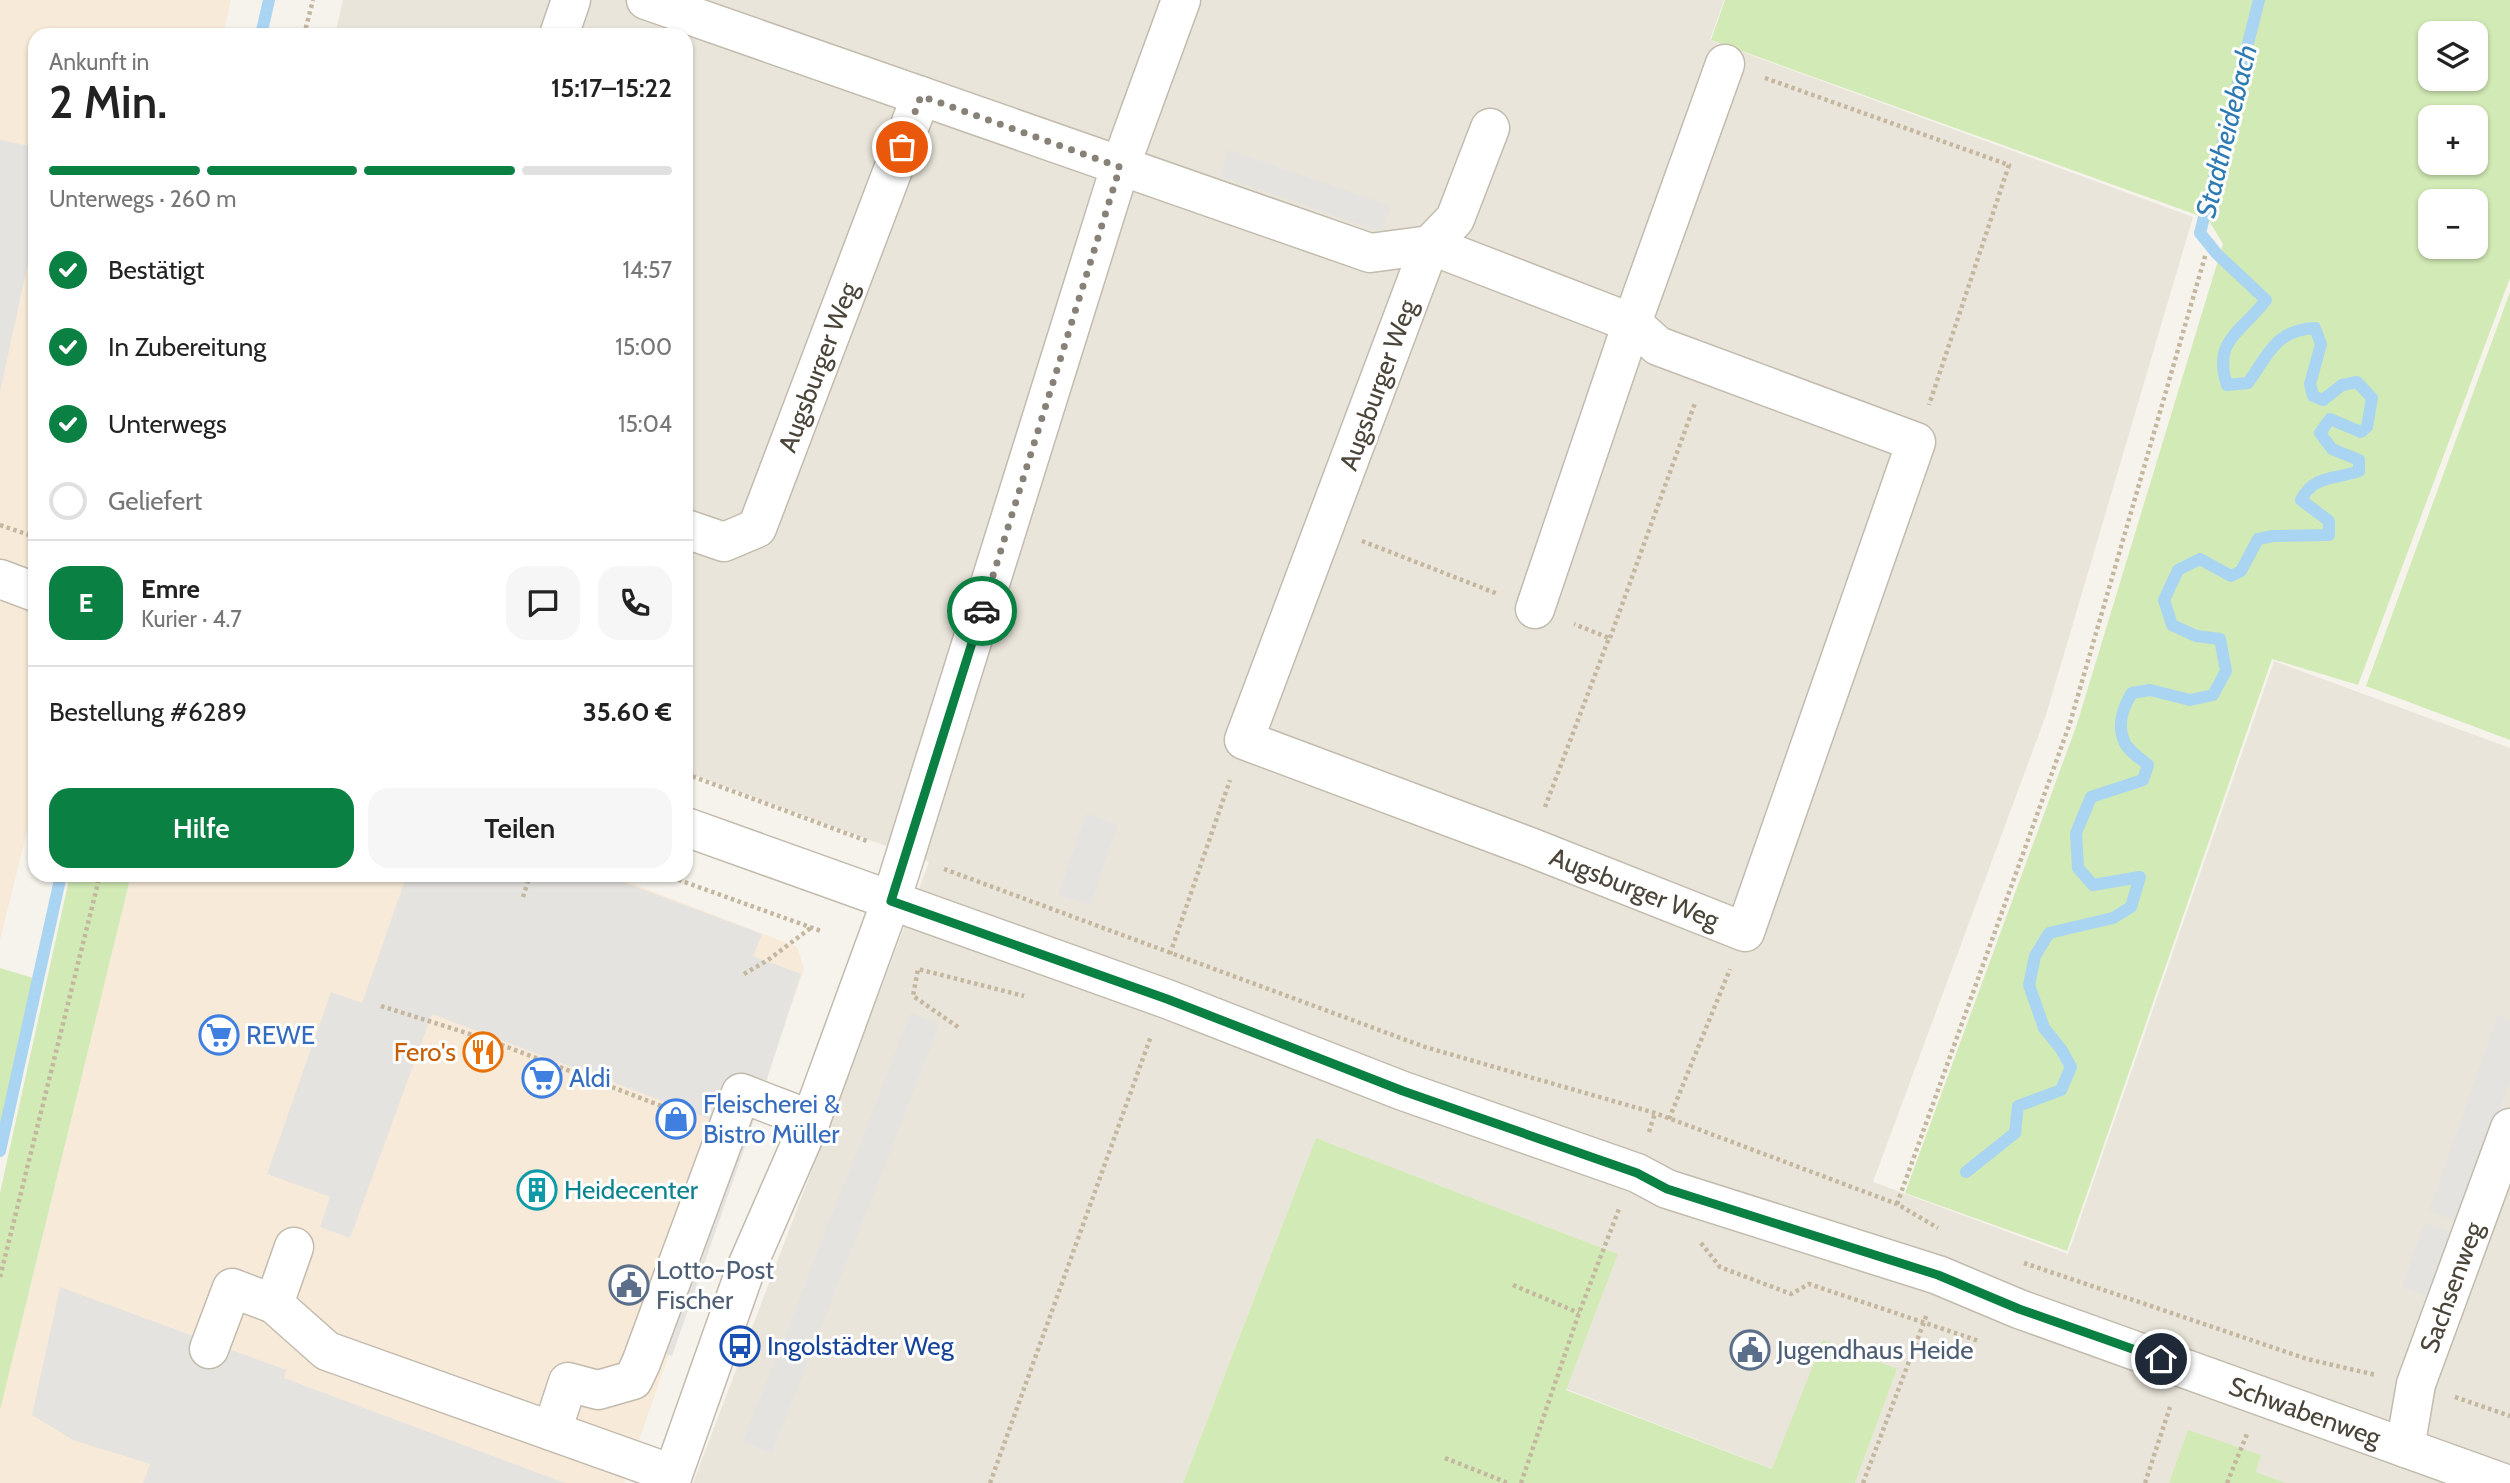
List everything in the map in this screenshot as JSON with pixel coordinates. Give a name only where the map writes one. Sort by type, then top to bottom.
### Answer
[{"type":"street","points":[[561,28],[571,0]]},
{"type":"street","points":[[646,0],[1370,253],[1430,245],[1632,323],[1658,346],[1916,442]]},
{"type":"street","points":[[209,1349],[232,1289],[274,1304],[327,1351],[552,1431],[671,1479],[744,1271],[811,1120],[891,901],[1120,167],[1181,0]]},
{"type":"street","points":[[1535,609],[1632,323],[1725,64]]},
{"type":"street","name":"Augsburger Weg","points":[[693,531],[724,542],[757,528],[921,96]]},
{"type":"street","name":"Augsburger Weg","points":[[1490,128],[1455,219],[1430,245],[1244,740],[1745,932],[1916,442]]},
{"type":"street","points":[[0,579],[28,589]]},
{"type":"street","name":"Schwabenweg","points":[[693,830],[1167,999],[1403,1091],[1637,1173],[1667,1189],[1938,1275],[2019,1309],[2503,1483]]},
{"type":"street","points":[[552,1431],[568,1382],[598,1390],[633,1380],[741,1093],[811,1120]]},
{"type":"street","name":"Sachsenweg","points":[[2405,1448],[2416,1384],[2510,1128]]},
{"type":"street","points":[[274,1304],[293,1247]]},
{"type":"path","points":[[306,28],[313,0]]},
{"type":"path","points":[[1725,64],[2009,165],[1916,442]]},
{"type":"path","points":[[1897,1204],[2070,723],[2206,253]]},
{"type":"path","points":[[1530,848],[1708,366]]},
{"type":"path","points":[[0,525],[28,535]]},
{"type":"path","points":[[1325,527],[1609,638]]},
{"type":"path","points":[[990,1483],[1167,999],[1170,952],[1244,740]]},
{"type":"path","points":[[693,777],[1425,1047],[1655,1113],[1897,1204],[1948,1234]]},
{"type":"path","points":[[0,1276],[98,882]]},
{"type":"path","points":[[523,897],[528,882]]},
{"type":"path","points":[[685,882],[821,931]]},
{"type":"path","points":[[744,974],[768,960],[812,927]]},
{"type":"path","points":[[1669,1119],[1745,932]]},
{"type":"path","points":[[918,968],[914,996],[958,1027]]},
{"type":"path","points":[[381,1006],[489,1040],[727,1131]]},
{"type":"path","points":[[1521,1483],[1579,1312],[1621,1203],[1637,1173],[1655,1113]]},
{"type":"path","points":[[2023,1262],[2306,1359],[2416,1384],[2510,1416]]},
{"type":"path","points":[[1863,1483],[1924,1323],[1938,1275]]},
{"type":"path","points":[[1513,1285],[1579,1312]]},
{"type":"path","points":[[2145,1483],[2184,1368]]},
{"type":"path","points":[[2227,1483],[2248,1430]]},
{"type":"path","points":[[1446,1458],[1508,1483]]},
{"type":"shaded area","points":[[0,0],[231,0],[225,28],[28,28],[28,827],[0,940]]},
{"type":"shaded area","points":[[343,0],[1724,0],[1710,40],[2193,217],[2046,715],[1873,1182],[2068,1254],[2274,661],[2510,748],[2510,1483],[1855,1483],[1897,1369],[1773,1469],[1566,1389],[1618,1254],[1316,1138],[1183,1483],[693,1483],[929,862],[693,775],[693,28],[337,28]]},
{"type":"shaded area","points":[[0,140],[28,146],[28,262],[0,392]]},
{"type":"shaded area","points":[[1229,150],[1391,206],[1382,232],[1220,176]]},
{"type":"shaded area","points":[[1086,813],[1118,825],[1090,905],[1058,895]]},
{"type":"shaded area","points":[[129,882],[628,882],[797,947],[804,969],[624,1483],[0,1483],[0,1410]]},
{"type":"shaded area","points":[[405,882],[623,882],[762,934],[753,956],[801,974],[747,1141],[672,1356],[650,1349],[731,1127],[432,1014],[350,1238],[320,1227],[330,1197],[267,1174],[331,992],[362,1003]]},
{"type":"shaded area","points":[[911,1013],[940,1024],[772,1453],[743,1442]]},
{"type":"shaded area","points":[[2498,1015],[2510,1020],[2510,1082],[2460,1222],[2429,1211]]},
{"type":"shaded area","points":[[2424,1223],[2456,1234],[2433,1298],[2402,1287]]},
{"type":"shaded area","points":[[60,1287],[286,1370],[284,1378],[565,1483],[143,1483],[150,1464],[73,1440],[32,1415]]},
{"type":"green space","points":[[1725,0],[2510,0],[2510,278],[2358,685],[2272,659],[2067,1251],[1905,1193],[2077,724],[2223,244],[2208,219],[1711,40]]},
{"type":"green space","points":[[2510,292],[2510,740],[2366,686]]},
{"type":"green space","points":[[68,882],[129,882],[0,1410],[0,1193]]},
{"type":"green space","points":[[0,968],[33,978],[0,1126]]},
{"type":"green space","points":[[1316,1138],[1618,1254],[1566,1390],[1772,1469],[1823,1340],[1897,1369],[1855,1483],[1183,1483]]},
{"type":"green space","points":[[2188,1430],[2261,1455],[2256,1472],[2285,1483],[2169,1483]]},
{"type":"waterway","points":[[263,28],[269,0]]},
{"type":"waterway","name":"Stadtheidebach","points":[[1966,1172],[2015,1133],[2018,1106],[2061,1090],[2071,1067],[2044,1028],[2029,985],[2035,956],[2049,933],[2113,918],[2131,907],[2140,877],[2093,885],[2078,868],[2076,833],[2091,797],[2143,780],[2148,765],[2128,748],[2122,735],[2122,716],[2129,698],[2132,693],[2150,690],[2190,700],[2213,695],[2226,671],[2220,639],[2196,636],[2172,625],[2164,600],[2178,570],[2200,559],[2231,576],[2241,571],[2258,539],[2273,536],[2329,535],[2329,521],[2301,500],[2306,492],[2319,482],[2359,471],[2359,460],[2332,449],[2320,433],[2330,419],[2361,432],[2367,427],[2372,398],[2357,382],[2342,385],[2323,400],[2313,396],[2310,384],[2321,344],[2315,328],[2291,333],[2274,345],[2248,383],[2227,385],[2223,370],[2226,347],[2266,300],[2217,254],[2200,233],[2259,0]]},
{"type":"waterway","points":[[0,1151],[59,882]]},
{"type":"way so far","points":[[902,147],[921,96],[1120,167],[982,611]]},
{"type":"place","name":"REWE","points":[[219,1035]]},
{"type":"place","name":"Fero's","points":[[483,1052]]},
{"type":"place","name":"Aldi","points":[[542,1078]]},
{"type":"place","name":"Fleischerei & Bistro Müller","points":[[676,1119]]},
{"type":"place","name":"Heidecenter","points":[[537,1190]]},
{"type":"place","name":"Lotto-Post Fischer","points":[[629,1285]]},
{"type":"place","name":"Ingolstädter Weg","points":[[740,1346]]},
{"type":"place","name":"Jugendhaus Heide","points":[[1750,1350]]},
{"type":"route","points":[[982,611],[891,901],[1167,999],[1403,1091],[1637,1173],[1667,1189],[1938,1275],[2019,1309],[2161,1359]]}]
